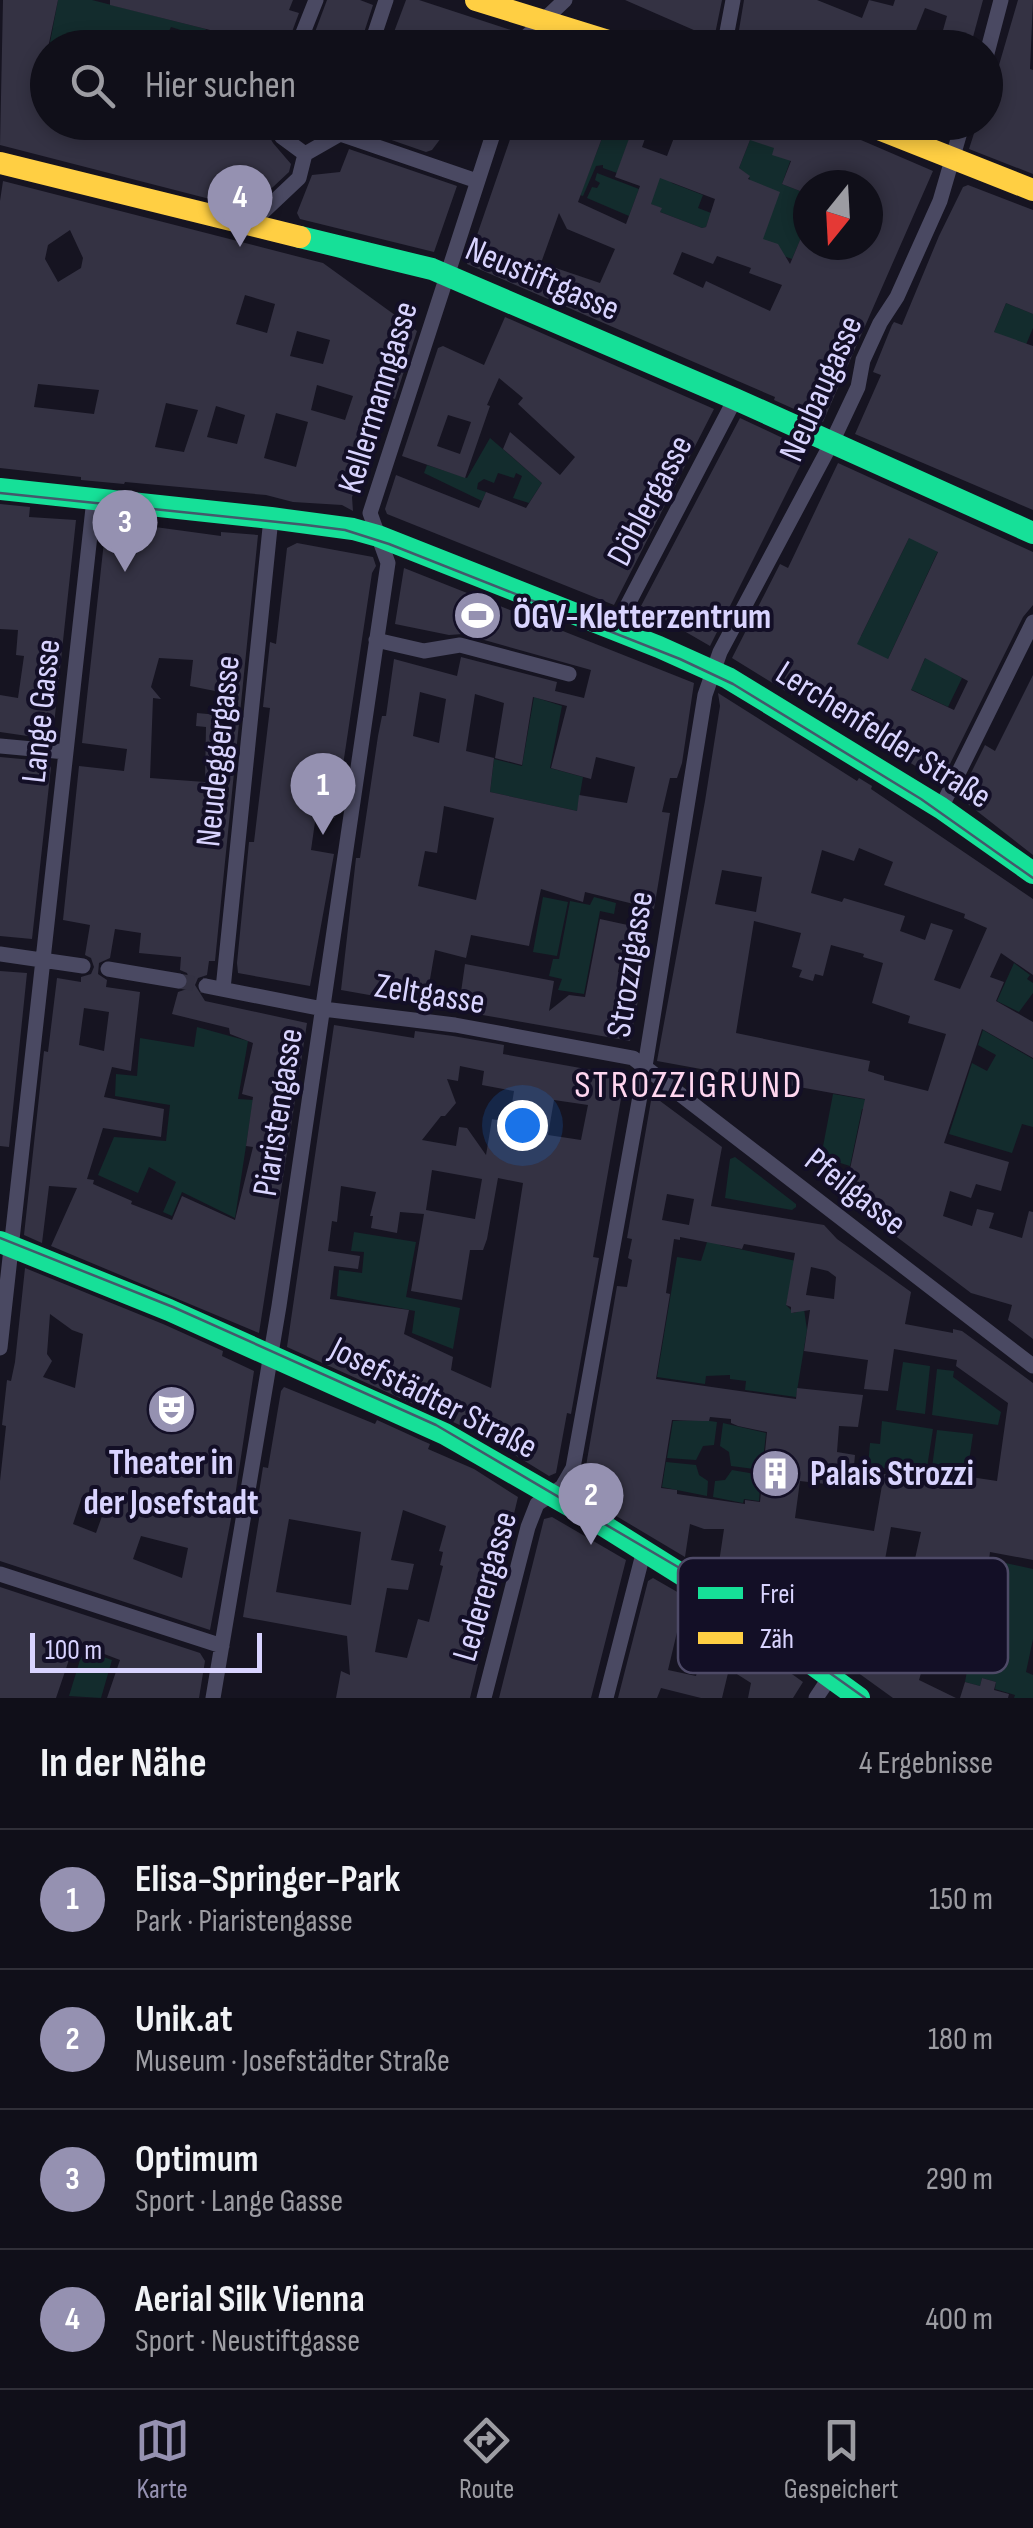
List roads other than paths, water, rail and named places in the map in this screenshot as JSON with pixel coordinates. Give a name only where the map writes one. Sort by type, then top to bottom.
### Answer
[{"type":"main road","points":[[476,0],[573,30]]},
{"type":"main road","points":[[906,140],[1033,190]]},
{"type":"main road","name":"Neustiftgasse","points":[[0,163],[447,275],[735,398],[1033,533]]},
{"type":"main road","name":"Lerchenfelder Straße","points":[[0,490],[271,518],[378,536],[714,672],[941,808],[1033,873]]},
{"type":"main road","name":"Josefstädter Straße","points":[[5,1244],[424,1422],[678,1571]]},
{"type":"main road","name":"Josefstädter Straße","points":[[825,1673],[859,1698]]},
{"type":"street","points":[[304,30],[316,0]]},
{"type":"street","points":[[376,30],[386,0]]},
{"type":"street","points":[[534,30],[565,0]]},
{"type":"street","points":[[727,30],[732,0]]},
{"type":"street","points":[[993,30],[1001,0]]},
{"type":"street","points":[[285,140],[305,154]]},
{"type":"street","points":[[248,226],[299,178],[305,154],[325,140]]},
{"type":"street","points":[[373,140],[477,181]]},
{"type":"street","name":"Kellermanngasse","points":[[378,536],[370,512],[491,140]]},
{"type":"street","name":"Neubaugasse","points":[[714,672],[720,652],[858,387],[863,360],[880,322],[897,298],[940,201],[958,140]]},
{"type":"street","name":"Döblergasse","points":[[615,629],[735,398]]},
{"type":"street","name":"Lange Gasse","points":[[0,1348],[5,1244],[43,960],[94,499]]},
{"type":"street","name":"Neudeggergasse","points":[[215,988],[271,518]]},
{"type":"street","name":"Piaristengasse","points":[[213,1698],[271,1355],[388,563],[378,536]]},
{"type":"street","points":[[941,808],[1033,622]]},
{"type":"street","points":[[376,640],[424,651],[460,645],[569,674]]},
{"type":"street","name":"Strozzigasse","points":[[550,1495],[562,1487],[573,1468],[702,712],[714,672]]},
{"type":"street","points":[[0,746],[66,752]]},
{"type":"street","points":[[0,954],[83,966]]},
{"type":"street","points":[[108,969],[178,981]]},
{"type":"street","name":"Zeltgasse","points":[[215,988],[323,1009],[455,1025],[631,1057],[644,1064]]},
{"type":"street","name":"Pfeilgasse","points":[[644,1064],[1033,1366]]},
{"type":"street","name":"Lederergasse","points":[[484,1698],[528,1527],[537,1504],[550,1495]]},
{"type":"street","points":[[606,1698],[644,1550]]},
{"type":"street","points":[[0,1574],[222,1646]]},
{"type":"street","points":[[816,1698],[830,1677]]},
{"type":"tunnel","points":[[179,981],[206,986]]},
{"type":"tram line","points":[[0,493],[345,530],[389,544],[680,659],[733,684],[921,799],[1033,878]]},
{"type":"tram line","points":[[0,1238],[173,1307],[436,1425],[678,1567]]},
{"type":"tram line","points":[[830,1673],[865,1698]]},
{"type":"place","name":"Aerial Silk Vienna","points":[[240,247]]},
{"type":"place","name":"Optimum","points":[[125,572]]},
{"type":"place","name":"ÖGV-Kletterzentrum","points":[[478,616]]},
{"type":"place","name":"Elisa-Springer-Park","points":[[323,835]]},
{"type":"place","name":"Theater in der Josefstadt","points":[[171,1410]]},
{"type":"place","name":"Palais Strozzi","points":[[775,1473]]},
{"type":"place","name":"Unik.at","points":[[591,1545]]},
{"type":"district","name":"STROZZIGRUND","points":[[689,1084]]}]
